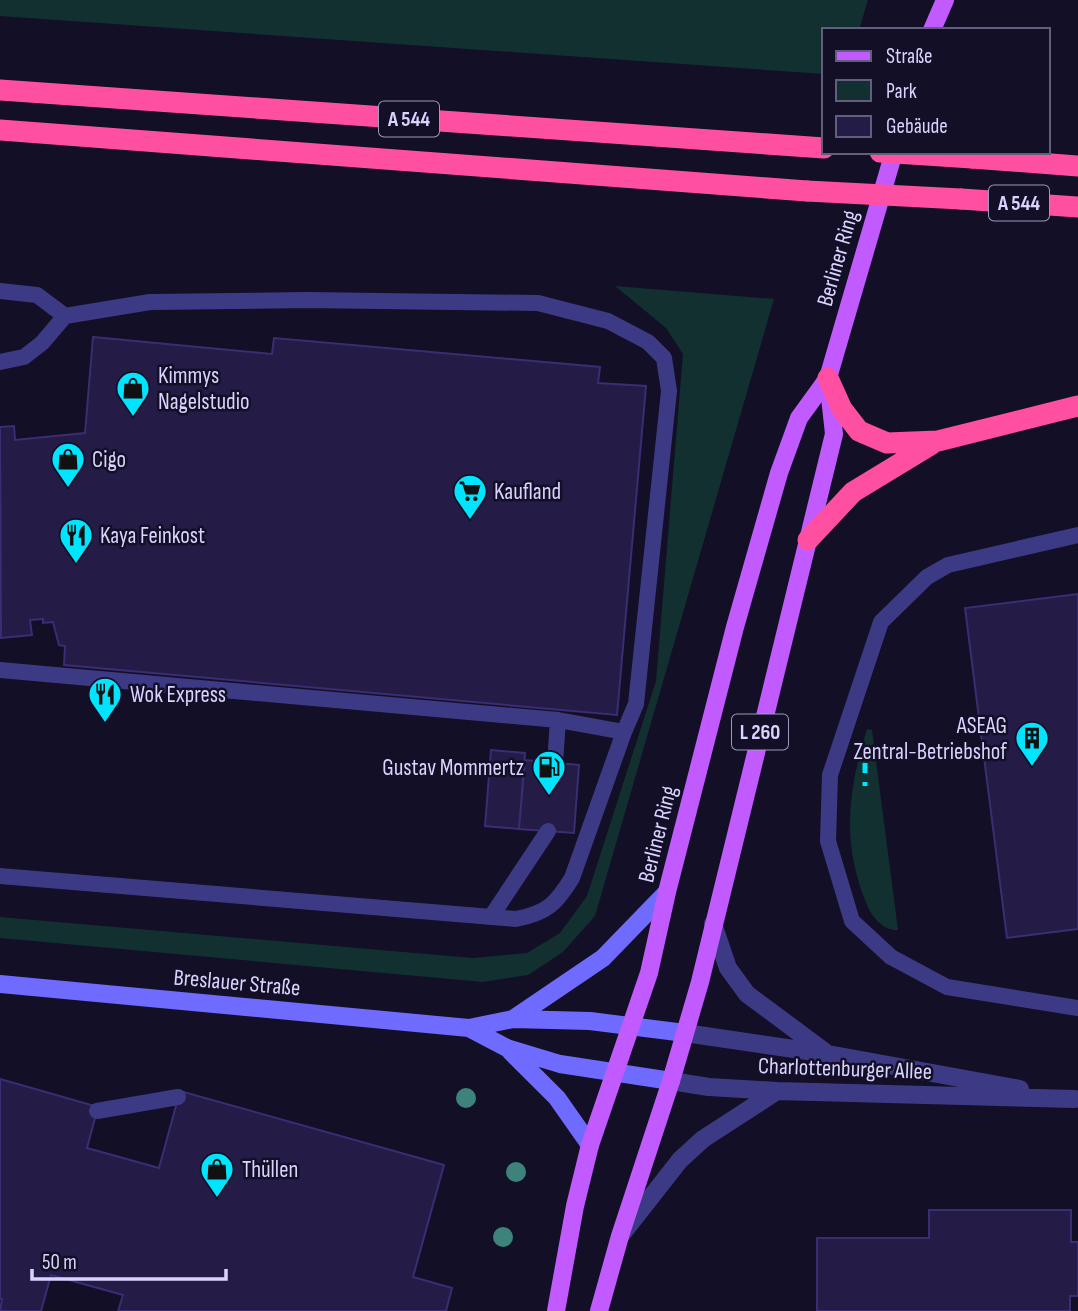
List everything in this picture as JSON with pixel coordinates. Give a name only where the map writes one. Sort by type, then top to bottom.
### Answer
[{"type":"highway","name":"A 544","points":[[0,90],[821,148]]},
{"type":"highway","name":"A 544","points":[[0,130],[807,191],[1078,207]]},
{"type":"highway","name":"A 544","points":[[906,154],[1078,166]]},
{"type":"highway","points":[[828,378],[842,410],[859,431],[887,443],[938,441],[1078,406]]},
{"type":"highway","points":[[808,540],[853,492],[938,441]]},
{"type":"main road","points":[[926,28],[930,0]]},
{"type":"main road","points":[[933,28],[945,0]]},
{"type":"main road","name":"Berliner Ring","points":[[556,1311],[575,1206],[590,1145],[649,973],[735,627],[779,473],[799,418],[828,378],[893,154]]},
{"type":"main road","name":"Berliner Ring","points":[[599,1311],[700,982],[834,434],[828,378]]},
{"type":"main road","points":[[513,1019],[603,958],[667,892]]},
{"type":"main road","name":"Breslauer Straße","points":[[0,984],[469,1028],[513,1019],[590,1021],[685,1032]]},
{"type":"main road","name":"Breslauer Straße","points":[[469,1028],[507,1048],[560,1063],[614,1072]]},
{"type":"main road","points":[[507,1048],[557,1098],[590,1145]]},
{"type":"main road","name":"Charlottenburger Allee","points":[[614,1072],[671,1081]]},
{"type":"street","points":[[713,924],[728,968],[747,994],[828,1054]]},
{"type":"street","name":"Charlottenburger Allee","points":[[685,1032],[828,1054],[1076,1100]]},
{"type":"street","name":"Charlottenburger Allee","points":[[671,1081],[709,1087],[777,1091],[1076,1100]]},
{"type":"street","points":[[620,1236],[680,1160],[703,1139],[777,1091]]},
{"type":"lane","points":[[0,290],[37,295],[65,316]]},
{"type":"lane","points":[[0,362],[24,357],[42,343],[65,316],[150,302],[306,300],[538,303],[608,321],[648,342],[664,358],[669,391],[636,704],[572,878],[559,900],[537,915],[516,919],[0,876]]},
{"type":"lane","points":[[1078,535],[948,565],[927,578],[881,622],[830,775],[828,841],[852,921],[891,957],[947,987],[1078,1008]]},
{"type":"lane","points":[[0,670],[558,720],[624,732]]},
{"type":"lane","points":[[555,763],[558,720]]},
{"type":"lane","points":[[491,916],[548,831]]},
{"type":"lane","points":[[97,1111],[178,1097]]},
{"type":"green space","points":[[0,0],[868,0],[860,28],[822,28],[822,74],[0,16]]},
{"type":"green space","points":[[615,286],[774,299],[595,916],[563,952],[528,975],[483,982],[0,938],[0,917],[473,958],[527,953],[560,933],[587,896],[656,681],[683,354],[666,328]]},
{"type":"green space","points":[[867,729],[872,730],[898,930],[883,926],[872,914],[853,860],[850,817],[852,796]]},
{"type":"building","points":[[93,337],[272,354],[274,338],[600,367],[598,383],[646,386],[617,715],[64,665],[65,646],[59,645],[53,622],[43,623],[43,619],[30,620],[32,635],[1,638],[0,427],[14,426],[15,440],[85,433]]},
{"type":"building","name":"ASEAG Zentral-Betriebshof","points":[[1078,594],[1078,929],[1007,938],[965,608]]},
{"type":"building","points":[[491,750],[525,753],[519,829],[485,826]]},
{"type":"building","name":"Gustav Mommertz","points":[[525,760],[579,765],[574,833],[519,829]]},
{"type":"building","name":"Thüllen","points":[[0,1079],[98,1107],[87,1148],[159,1168],[180,1091],[444,1165],[413,1277],[452,1288],[446,1311],[118,1311],[123,1295],[51,1275],[41,1311],[0,1311]]},
{"type":"building","points":[[929,1210],[1071,1210],[1071,1242],[1078,1242],[1078,1296],[1070,1296],[1070,1311],[817,1311],[817,1238],[929,1238]]},
{"type":"railway","points":[[865,763],[865,786]]},
{"type":"place","name":"Kimmys Nagelstudio","points":[[133,418]]},
{"type":"place","name":"Cigo","points":[[68,489]]},
{"type":"place","name":"Kaufland","points":[[470,521]]},
{"type":"place","name":"Kaya Feinkost","points":[[76,565]]},
{"type":"place","name":"Wok Express","points":[[105,724]]},
{"type":"place","name":"ASEAG Zentral-Betriebshof","points":[[1032,768]]},
{"type":"place","name":"Gustav Mommertz","points":[[549,797]]},
{"type":"place","name":"Thüllen","points":[[217,1199]]}]
